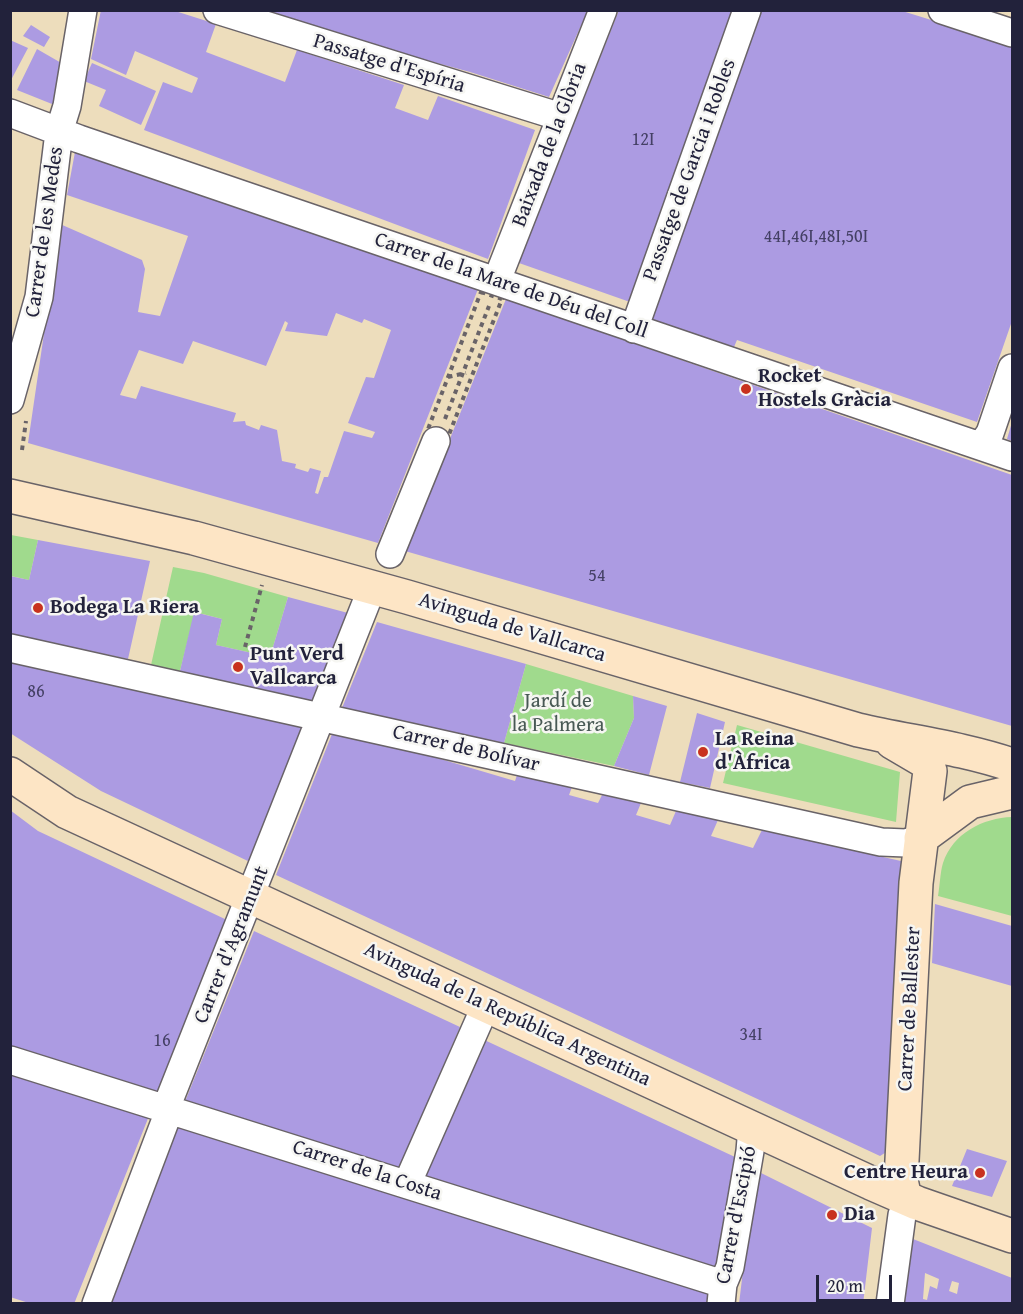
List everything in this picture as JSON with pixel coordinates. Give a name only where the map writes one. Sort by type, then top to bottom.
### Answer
[{"type":"main road","name":"Avinguda de Vallcarca","points":[[10,496],[194,538],[882,737],[934,743],[1012,765]]},
{"type":"main road","name":"Carrer de Ballester","points":[[882,737],[920,758],[929,767],[916,883],[901,1180],[904,1194],[909,1199]]},
{"type":"main road","name":"Avinguda de la República Argentina","points":[[10,774],[67,812],[251,897],[909,1199],[1012,1236]]},
{"type":"main road","points":[[921,838],[970,802],[993,794],[1012,792]]},
{"type":"street","name":"Carrer de les Medes","points":[[10,400],[39,297],[59,132],[67,106],[83,10]]},
{"type":"street","name":"Passatge d'Espíria","points":[[217,10],[561,117]]},
{"type":"street","name":"Baixada de la Glòria","points":[[493,293],[603,10]]},
{"type":"street","name":"Passatge de Garcia i Robles","points":[[634,329],[747,10]]},
{"type":"street","points":[[942,10],[1012,33]]},
{"type":"street","name":"Carrer de la Mare de Déu del Coll","points":[[10,113],[493,293],[634,329],[1012,457]]},
{"type":"street","points":[[981,446],[990,433],[1012,368]]},
{"type":"street","points":[[390,554],[439,432]]},
{"type":"street","name":"Carrer d'Agramunt","points":[[96,1304],[169,1111],[170,1098],[372,588]]},
{"type":"street","name":"Carrer de Bolívar","points":[[10,648],[881,842],[906,843],[921,838]]},
{"type":"street","points":[[408,1184],[486,1005]]},
{"type":"street","name":"Carrer de la Costa","points":[[10,1060],[408,1184],[722,1294]]},
{"type":"street","name":"Carrer d'Escipió","points":[[722,1294],[730,1268],[752,1127]]},
{"type":"street","points":[[890,1304],[902,1215],[909,1199]]},
{"type":"path","points":[[439,432],[465,372],[493,293]]},
{"type":"path","points":[[439,432],[471,375],[493,293]]},
{"type":"path","points":[[439,432],[447,378],[493,293]]},
{"type":"path","points":[[447,378],[465,372],[471,375]]},
{"type":"path","points":[[245,647],[262,584]]},
{"type":"green space","points":[[11,535],[38,540],[29,580],[11,576]]},
{"type":"green space","points":[[173,567],[204,573],[288,597],[270,657],[216,645],[222,619],[195,612],[180,671],[151,665]]},
{"type":"green space","name":"Jardí de la Palmera","points":[[526,664],[633,696],[634,718],[614,766],[504,743]]},
{"type":"green space","points":[[737,725],[900,772],[896,822],[723,783]]},
{"type":"green space","points":[[1012,817],[1012,916],[938,896],[943,863],[954,843],[970,829],[980,824]]},
{"type":"building","points":[[101,10],[172,10],[216,24],[206,52],[285,82],[297,50],[404,85],[395,108],[428,120],[438,96],[535,130],[488,259],[144,130],[163,82],[192,93],[198,78],[135,51],[126,75],[91,59]]},
{"type":"building","points":[[260,10],[588,10],[549,97],[470,72],[352,40]]},
{"type":"building","points":[[619,10],[734,10],[630,302],[519,263]]},
{"type":"building","points":[[756,10],[899,10],[1012,45],[1012,321],[977,422],[737,340],[734,347],[647,318]]},
{"type":"building","points":[[31,25],[50,37],[44,47],[23,36]]},
{"type":"building","points":[[10,40],[28,48],[10,82]]},
{"type":"building","points":[[37,49],[63,64],[57,106],[17,90]]},
{"type":"building","points":[[92,63],[156,91],[141,125],[99,106],[106,90],[84,81]]},
{"type":"building","points":[[75,152],[478,289],[378,543],[28,443],[60,224],[142,260],[145,269],[138,312],[160,316],[188,236],[67,195]],"holes":[[[336,313],[362,323],[364,319],[391,330],[374,378],[366,377],[348,423],[375,432],[372,438],[344,431],[328,477],[324,477],[318,494],[315,493],[321,471],[310,468],[308,472],[295,468],[296,464],[282,461],[277,430],[261,425],[259,430],[246,425],[245,421],[233,422],[236,413],[141,386],[136,399],[120,395],[139,350],[183,364],[193,341],[266,366],[285,321],[288,323],[285,331],[327,336]]]},
{"type":"building","points":[[506,299],[1012,475],[1012,726],[405,551]]},
{"type":"building","points":[[1012,422],[1012,441],[1007,439]]},
{"type":"building","points":[[38,540],[150,561],[128,659],[10,634],[10,576],[29,580]]},
{"type":"building","points":[[288,597],[348,613],[314,702],[180,671],[194,612],[222,619],[216,645],[270,657]]},
{"type":"building","points":[[377,622],[526,664],[504,743],[342,708]]},
{"type":"building","points":[[10,662],[304,727],[250,862],[101,791],[10,733]]},
{"type":"building","points":[[633,696],[667,706],[649,775],[614,766],[634,718]]},
{"type":"building","name":"La Reina d'Àfrica","points":[[697,713],[725,722],[710,788],[680,782]]},
{"type":"building","points":[[332,734],[427,755],[515,781],[517,775],[572,787],[569,795],[598,803],[602,795],[641,803],[636,815],[670,825],[676,811],[718,820],[711,836],[753,848],[762,830],[901,861],[888,1151],[880,1156],[276,875]]},
{"type":"building","points":[[10,810],[38,831],[227,920],[157,1095],[10,1052]]},
{"type":"building","points":[[935,904],[1012,926],[1012,986],[932,963]]},
{"type":"building","points":[[254,931],[460,1027],[398,1171],[184,1104]]},
{"type":"building","points":[[478,1037],[735,1157],[737,1162],[721,1275],[417,1179]]},
{"type":"building","points":[[10,1074],[149,1116],[74,1304],[32,1304],[10,1297]]},
{"type":"building","points":[[178,1126],[708,1294],[706,1304],[111,1304]]},
{"type":"building","name":"Centre Heura","points":[[967,1149],[1007,1161],[992,1197],[952,1186]]},
{"type":"building","points":[[755,1170],[872,1228],[863,1304],[739,1304]]},
{"type":"building","points":[[913,1239],[1012,1278],[1012,1304],[899,1304],[908,1243]],"holes":[[[925,1273],[939,1279],[937,1289],[930,1286],[927,1300],[923,1299]],[[952,1281],[959,1283],[957,1294],[949,1291]]]},
{"type":"place","name":"Rocket Hostels Gràcia","points":[[746,389]]},
{"type":"place","name":"Bodega La Riera","points":[[38,608]]},
{"type":"place","name":"Punt Verd Vallcarca","points":[[238,667]]},
{"type":"place","name":"La Reina d'Àfrica","points":[[703,752]]},
{"type":"place","name":"Centre Heura","points":[[980,1173]]},
{"type":"place","name":"Dia","points":[[832,1215]]}]
